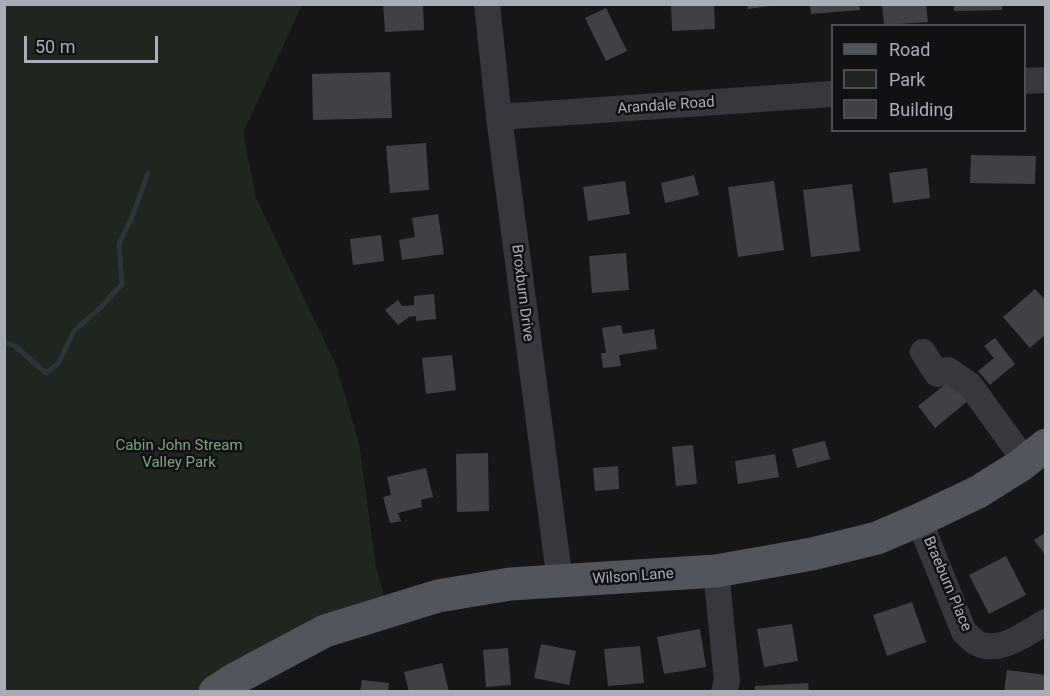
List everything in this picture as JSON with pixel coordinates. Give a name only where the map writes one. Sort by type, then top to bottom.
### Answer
[{"type":"main road","name":"Wilson Lane","points":[[215,692],[243,674],[325,631],[438,596],[510,585],[716,571],[812,554],[877,538],[978,492],[1035,453]]},
{"type":"street","name":"Broxburn Drive","points":[[487,4],[499,117],[560,582]]},
{"type":"street","points":[[1026,81],[1046,80]]},
{"type":"street","name":"Arandale Road","points":[[499,117],[831,94]]},
{"type":"street","points":[[923,352],[937,374],[948,370],[970,385],[1035,453]]},
{"type":"street","name":"Braeburn Place","points":[[920,520],[964,632],[976,643],[991,646],[1007,644],[1046,622]]},
{"type":"street","points":[[716,571],[727,681],[724,692]]},
{"type":"green space","name":"Cabin John Stream Valley Park","points":[[4,5],[302,5],[243,133],[256,198],[336,365],[359,443],[376,567],[388,611],[215,691],[5,691]]},
{"type":"building","points":[[383,4],[423,4],[424,30],[385,32]]},
{"type":"building","points":[[671,4],[714,4],[715,29],[672,31]]},
{"type":"building","points":[[747,4],[770,4],[770,6],[748,9]]},
{"type":"building","points":[[810,4],[859,4],[860,10],[811,14]]},
{"type":"building","points":[[882,4],[926,4],[928,22],[884,24]]},
{"type":"building","points":[[954,4],[1002,4],[1002,10],[954,11]]},
{"type":"building","points":[[606,8],[627,51],[606,61],[585,18]]},
{"type":"building","points":[[390,72],[392,118],[313,120],[312,74]]},
{"type":"building","points":[[426,143],[429,190],[390,193],[386,146]]},
{"type":"building","points":[[971,155],[1036,156],[1035,184],[970,183]]},
{"type":"building","points":[[927,168],[930,198],[893,203],[889,173]]},
{"type":"building","points":[[694,175],[699,195],[665,203],[661,183]]},
{"type":"building","points":[[625,181],[630,214],[588,221],[583,187]]},
{"type":"building","points":[[774,181],[784,250],[738,257],[728,187]]},
{"type":"building","points":[[852,184],[860,251],[811,257],[803,190]]},
{"type":"building","points":[[438,214],[444,254],[402,260],[399,240],[415,237],[412,218]]},
{"type":"building","points":[[381,235],[384,261],[353,265],[350,239]]},
{"type":"building","points":[[626,253],[629,290],[592,293],[589,256]]},
{"type":"building","points":[[1035,289],[1046,301],[1046,334],[1030,348],[1003,317]]},
{"type":"building","points":[[434,294],[436,319],[416,321],[416,316],[409,317],[398,325],[385,310],[398,300],[402,306],[414,305],[414,296]]},
{"type":"building","points":[[621,325],[623,334],[654,329],[657,349],[619,355],[621,366],[603,368],[601,353],[606,353],[602,328]]},
{"type":"building","points":[[995,338],[1015,364],[990,385],[978,371],[994,358],[984,346]]},
{"type":"building","points":[[452,355],[456,390],[426,394],[422,358]]},
{"type":"building","points":[[952,379],[969,400],[935,428],[918,406]]},
{"type":"building","points":[[825,441],[830,459],[797,468],[792,449]]},
{"type":"building","points":[[693,445],[697,484],[676,486],[672,447]]},
{"type":"building","points":[[488,453],[489,511],[457,512],[456,454]]},
{"type":"building","points":[[775,454],[779,477],[738,484],[735,461]]},
{"type":"building","points":[[618,466],[619,489],[595,491],[593,468]]},
{"type":"building","points":[[426,468],[433,497],[421,500],[422,507],[398,513],[401,521],[390,523],[383,497],[391,495],[387,477]]},
{"type":"building","points":[[1046,532],[1046,556],[1034,540]]},
{"type":"building","points":[[1006,556],[1026,595],[989,614],[969,575]]},
{"type":"building","points":[[912,602],[926,642],[887,656],[873,615]]},
{"type":"building","points":[[792,624],[798,661],[764,667],[757,629]]},
{"type":"building","points":[[700,629],[706,667],[664,674],[657,637]]},
{"type":"building","points":[[541,644],[576,651],[569,685],[534,678]]},
{"type":"building","points":[[640,646],[644,683],[608,686],[604,649]]},
{"type":"building","points":[[508,648],[511,685],[486,687],[483,650]]},
{"type":"building","points":[[442,663],[449,692],[409,692],[404,672]]},
{"type":"building","points":[[1007,670],[1046,675],[1046,692],[1004,692]]},
{"type":"building","points":[[362,680],[389,683],[388,692],[360,692]]},
{"type":"building","points":[[808,683],[809,692],[755,692],[755,686]]},
{"type":"waterway","points":[[4,342],[15,346],[46,373],[58,364],[74,331],[122,284],[119,244],[132,217],[148,173]]}]
